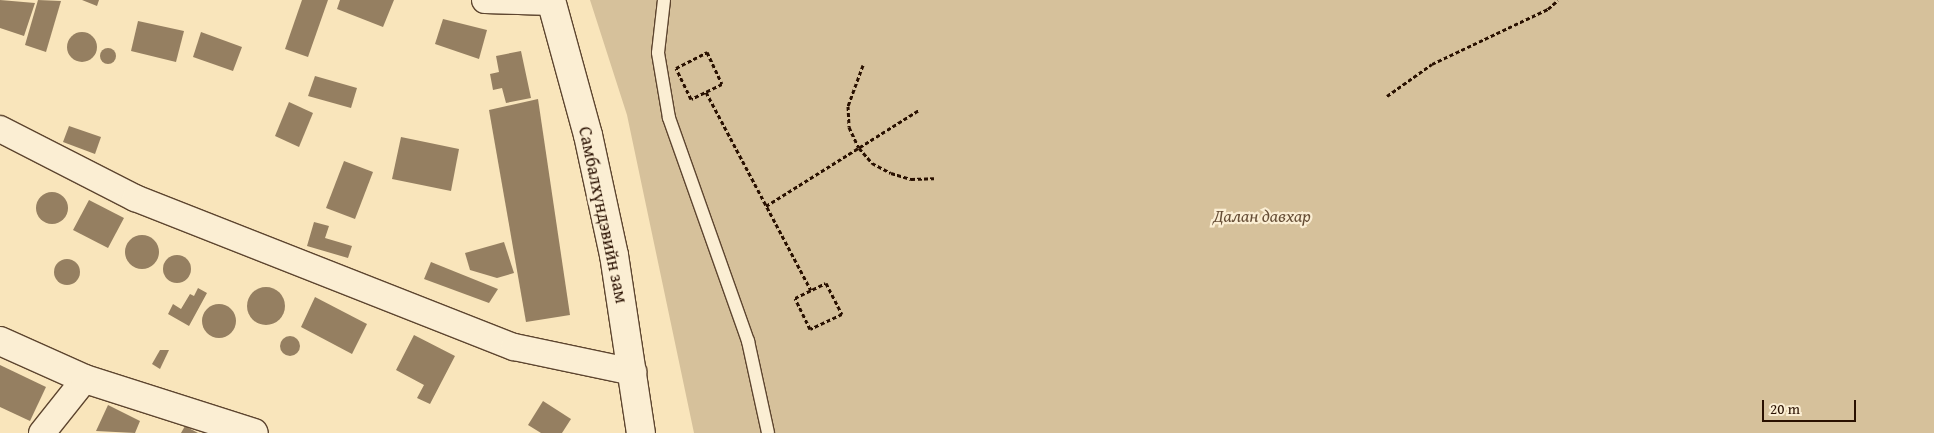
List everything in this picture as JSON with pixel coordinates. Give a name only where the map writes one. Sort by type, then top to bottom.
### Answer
[{"type":"street","points":[[485,0],[552,1]]},
{"type":"street","name":"Самбалхүндэвийн зам","points":[[552,1],[588,135],[614,254],[641,433]]},
{"type":"street","points":[[0,129],[134,198],[514,347],[633,372]]},
{"type":"street","points":[[0,341],[85,379],[254,433]]},
{"type":"street","points":[[42,433],[85,379]]},
{"type":"lane","points":[[664,0],[658,53],[669,118],[748,341],[768,433]]},
{"type":"path","points":[[1387,96],[1432,64],[1548,9],[1558,0]]},
{"type":"path","points":[[707,52],[722,84],[706,92],[690,99],[676,68],[707,52]]},
{"type":"path","points":[[863,65],[848,106],[849,128],[858,148],[872,163],[891,173],[911,179],[934,178]]},
{"type":"path","points":[[706,92],[811,290]]},
{"type":"path","points":[[766,206],[919,110]]},
{"type":"path","points":[[826,283],[842,314],[810,329],[795,298],[811,290],[826,283]]},
{"type":"green space","name":"Далан давхар","points":[[590,0],[1934,0],[1934,433],[694,433],[627,115]]},
{"type":"building","points":[[0,0],[35,3],[24,36],[0,28]]},
{"type":"building","points":[[38,0],[61,1],[46,52],[25,45]]},
{"type":"building","points":[[82,0],[99,0],[97,6]]},
{"type":"building","points":[[302,0],[328,0],[308,57],[285,49]]},
{"type":"building","points":[[340,0],[394,0],[383,27],[337,9]]},
{"type":"building","points":[[443,19],[487,30],[479,59],[435,44]]},
{"type":"building","points":[[138,21],[184,31],[176,62],[131,51]]},
{"type":"building","points":[[82,32],[93,36],[97,47],[93,58],[82,62],[71,58],[67,47],[71,36]]},
{"type":"building","points":[[201,32],[242,47],[233,71],[193,57]]},
{"type":"building","points":[[108,48],[114,50],[116,56],[114,62],[108,64],[102,62],[100,56],[102,50]]},
{"type":"building","points":[[521,51],[531,98],[506,103],[502,88],[493,90],[490,74],[499,72],[496,56]]},
{"type":"building","points":[[315,76],[357,88],[351,108],[308,96]]},
{"type":"building","points":[[538,99],[570,315],[526,322],[489,110]]},
{"type":"building","points":[[289,102],[313,113],[299,147],[275,136]]},
{"type":"building","points":[[69,126],[101,137],[95,154],[63,142]]},
{"type":"building","points":[[401,137],[459,149],[451,191],[392,179]]},
{"type":"building","points":[[344,161],[373,172],[355,219],[326,208]]},
{"type":"building","points":[[52,192],[58,193],[63,197],[67,202],[67,214],[63,219],[58,223],[52,224],[46,223],[41,219],[37,214],[36,208],[37,202],[41,197],[46,193]]},
{"type":"building","points":[[89,200],[124,218],[108,248],[73,230]]},
{"type":"building","points":[[314,222],[329,226],[325,238],[352,246],[348,258],[307,246]]},
{"type":"building","points":[[142,235],[149,236],[154,240],[158,245],[158,259],[154,264],[149,268],[142,269],[135,268],[130,264],[126,259],[125,252],[126,245],[130,240],[135,236]]},
{"type":"building","points":[[504,242],[514,273],[497,278],[470,270],[465,253]]},
{"type":"building","points":[[177,255],[187,259],[191,269],[187,279],[177,283],[167,279],[163,269],[167,259]]},
{"type":"building","points":[[67,259],[76,263],[80,272],[76,281],[67,285],[58,281],[54,272],[58,263]]},
{"type":"building","points":[[431,262],[498,289],[489,303],[424,279]]},
{"type":"building","points":[[266,287],[273,288],[279,293],[284,299],[284,313],[279,319],[273,324],[266,325],[259,324],[253,319],[248,313],[247,306],[248,299],[253,293],[259,288]]},
{"type":"building","points":[[198,288],[207,293],[189,326],[168,314],[173,304],[181,309],[190,294],[194,296]]},
{"type":"building","points":[[315,297],[367,324],[352,354],[301,327]]},
{"type":"building","points":[[219,304],[226,305],[231,309],[235,314],[235,328],[231,333],[226,337],[219,338],[212,337],[207,333],[203,328],[202,321],[203,314],[207,309],[212,305]]},
{"type":"building","points":[[414,335],[455,356],[430,404],[417,398],[424,385],[396,370]]},
{"type":"building","points":[[286,336],[294,336],[300,342],[300,350],[294,356],[286,356],[280,350],[280,342]]},
{"type":"building","points":[[160,350],[169,350],[160,369],[152,364]]},
{"type":"building","points":[[0,365],[46,387],[30,421],[0,407]]},
{"type":"building","points":[[543,401],[571,419],[562,433],[541,433],[528,425]]},
{"type":"building","points":[[108,405],[140,421],[135,433],[96,431]]},
{"type":"building","points":[[185,426],[198,433],[181,433]]}]
